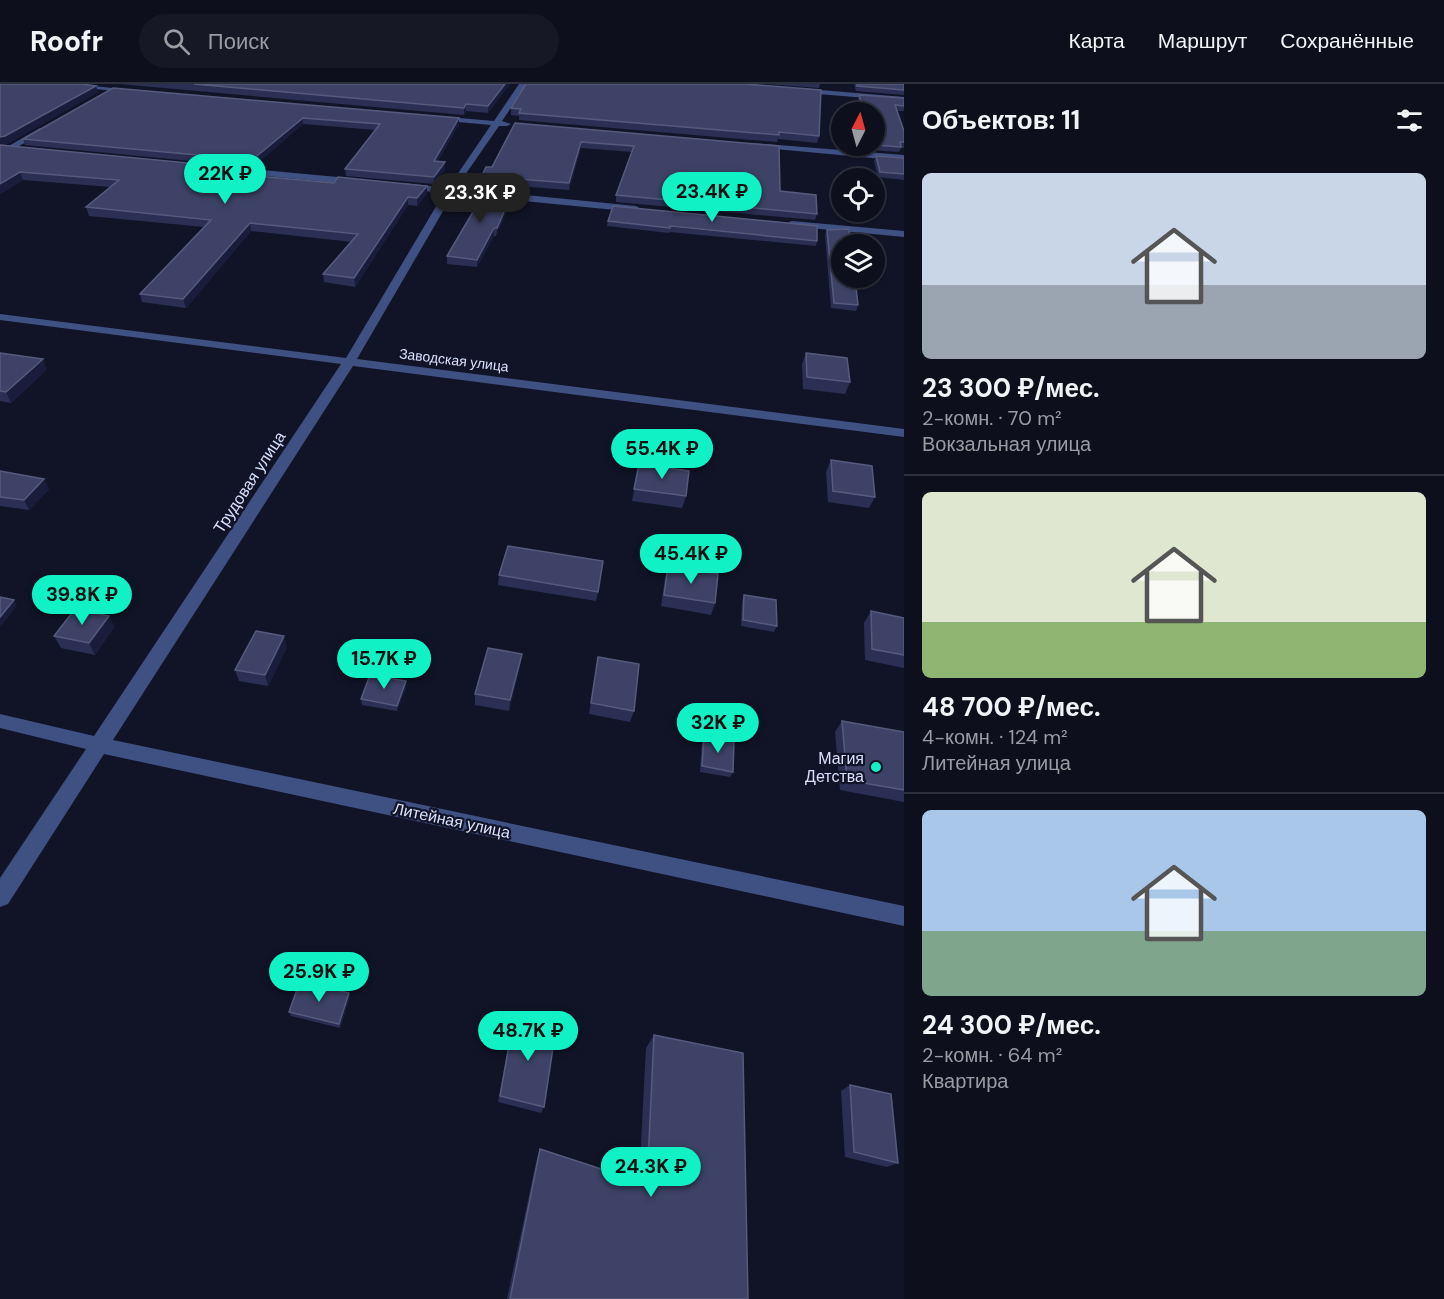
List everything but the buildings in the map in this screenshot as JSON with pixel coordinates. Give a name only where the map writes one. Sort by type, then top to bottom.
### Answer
[{"type":"street","points":[[48,84],[149,93]]},
{"type":"street","points":[[95,100],[124,84]]},
{"type":"street","name":"Трудовая улица","points":[[0,897],[349,362],[450,191],[523,84]]},
{"type":"street","points":[[790,90],[904,99]]},
{"type":"street","points":[[428,117],[522,125]]},
{"type":"street","points":[[0,154],[5,148],[48,127]]},
{"type":"street","points":[[749,145],[904,158]]},
{"type":"street","points":[[5,148],[33,151]]},
{"type":"street","points":[[212,168],[367,183]]},
{"type":"street","points":[[390,185],[648,210]]},
{"type":"street","points":[[776,222],[904,234]]},
{"type":"street","name":"Заводская улица","points":[[0,317],[904,433]]},
{"type":"street","name":"Литейная улица","points":[[0,721],[99,745],[904,916]]},
{"type":"place","name":"Магия Детства","points":[[876,767]]}]
